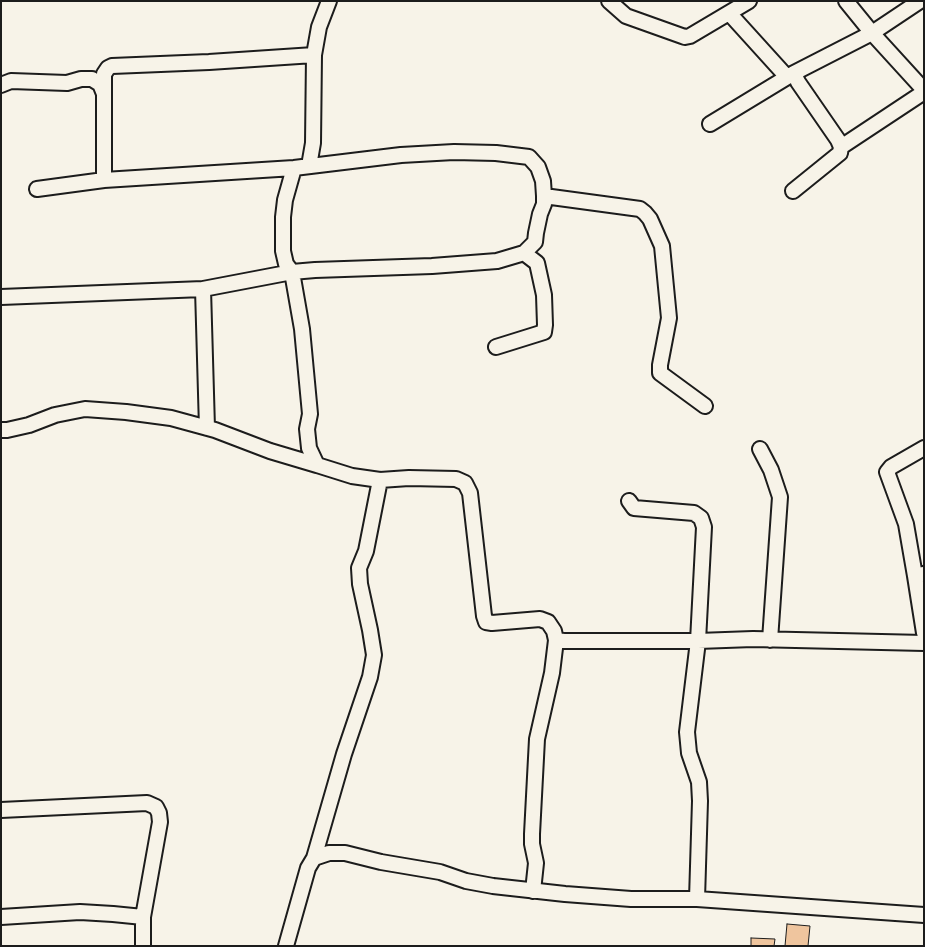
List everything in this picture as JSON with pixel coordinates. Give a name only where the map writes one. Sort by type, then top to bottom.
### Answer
[{"type":"street","points":[[309,166],[313,143],[314,55],[319,27],[329,1]]},
{"type":"street","points":[[609,1],[626,16],[682,36],[690,36],[749,1]]},
{"type":"street","points":[[841,148],[924,91],[846,1]]},
{"type":"street","points":[[710,124],[790,74],[872,33],[920,1]]},
{"type":"street","points":[[729,13],[798,82],[838,140],[841,148],[840,153],[793,191]]},
{"type":"street","points":[[104,180],[104,94],[105,70],[108,68],[112,66],[314,55]]},
{"type":"street","points":[[1,85],[11,80],[67,83],[81,79],[92,79],[100,84],[104,94]]},
{"type":"street","points":[[37,189],[104,180],[294,168],[401,155],[454,152],[496,153],[529,157],[538,166],[543,181],[544,204],[540,214],[535,242],[537,263],[544,295],[544,332],[496,347]]},
{"type":"street","points":[[294,168],[285,200],[283,251],[286,264],[292,272],[302,329],[310,414],[307,430],[309,448],[317,465]]},
{"type":"street","points":[[544,196],[640,209],[650,219],[662,246],[669,318],[660,373],[705,406]]},
{"type":"street","points":[[1,297],[203,289],[292,272],[470,263],[497,260],[524,253],[535,242]]},
{"type":"street","points":[[524,253],[537,263]]},
{"type":"street","points":[[203,289],[206,428]]},
{"type":"street","points":[[1,430],[29,425],[56,415],[85,409],[126,412],[171,418],[352,476],[380,480],[409,478],[456,479],[465,483],[470,493],[486,622],[540,619],[548,622],[554,631],[556,640],[552,673],[537,739],[532,834],[536,863],[533,891]]},
{"type":"street","points":[[924,448],[891,467],[887,472],[906,524],[919,575],[924,632]]},
{"type":"street","points":[[760,449],[771,470],[780,497],[770,640]]},
{"type":"street","points":[[286,946],[308,868],[314,858],[344,754],[370,677],[374,656],[360,584],[359,568],[366,551],[380,480]]},
{"type":"street","points":[[629,501],[634,508],[694,513],[701,518],[704,527],[698,641],[687,732],[689,753],[699,782],[697,899]]},
{"type":"street","points":[[556,640],[698,641],[753,639],[924,644]]},
{"type":"street","points":[[1,810],[147,803],[156,807],[160,822],[143,917],[143,946]]},
{"type":"street","points":[[314,858],[329,853],[345,853],[381,862],[440,872],[466,881],[533,891],[631,899],[697,899],[924,915]]},
{"type":"street","points":[[1,917],[80,912],[143,917]]},
{"type":"building","points":[[787,924],[810,926],[808,946],[785,946]]},
{"type":"building","points":[[751,938],[775,939],[774,946],[751,946]]}]
